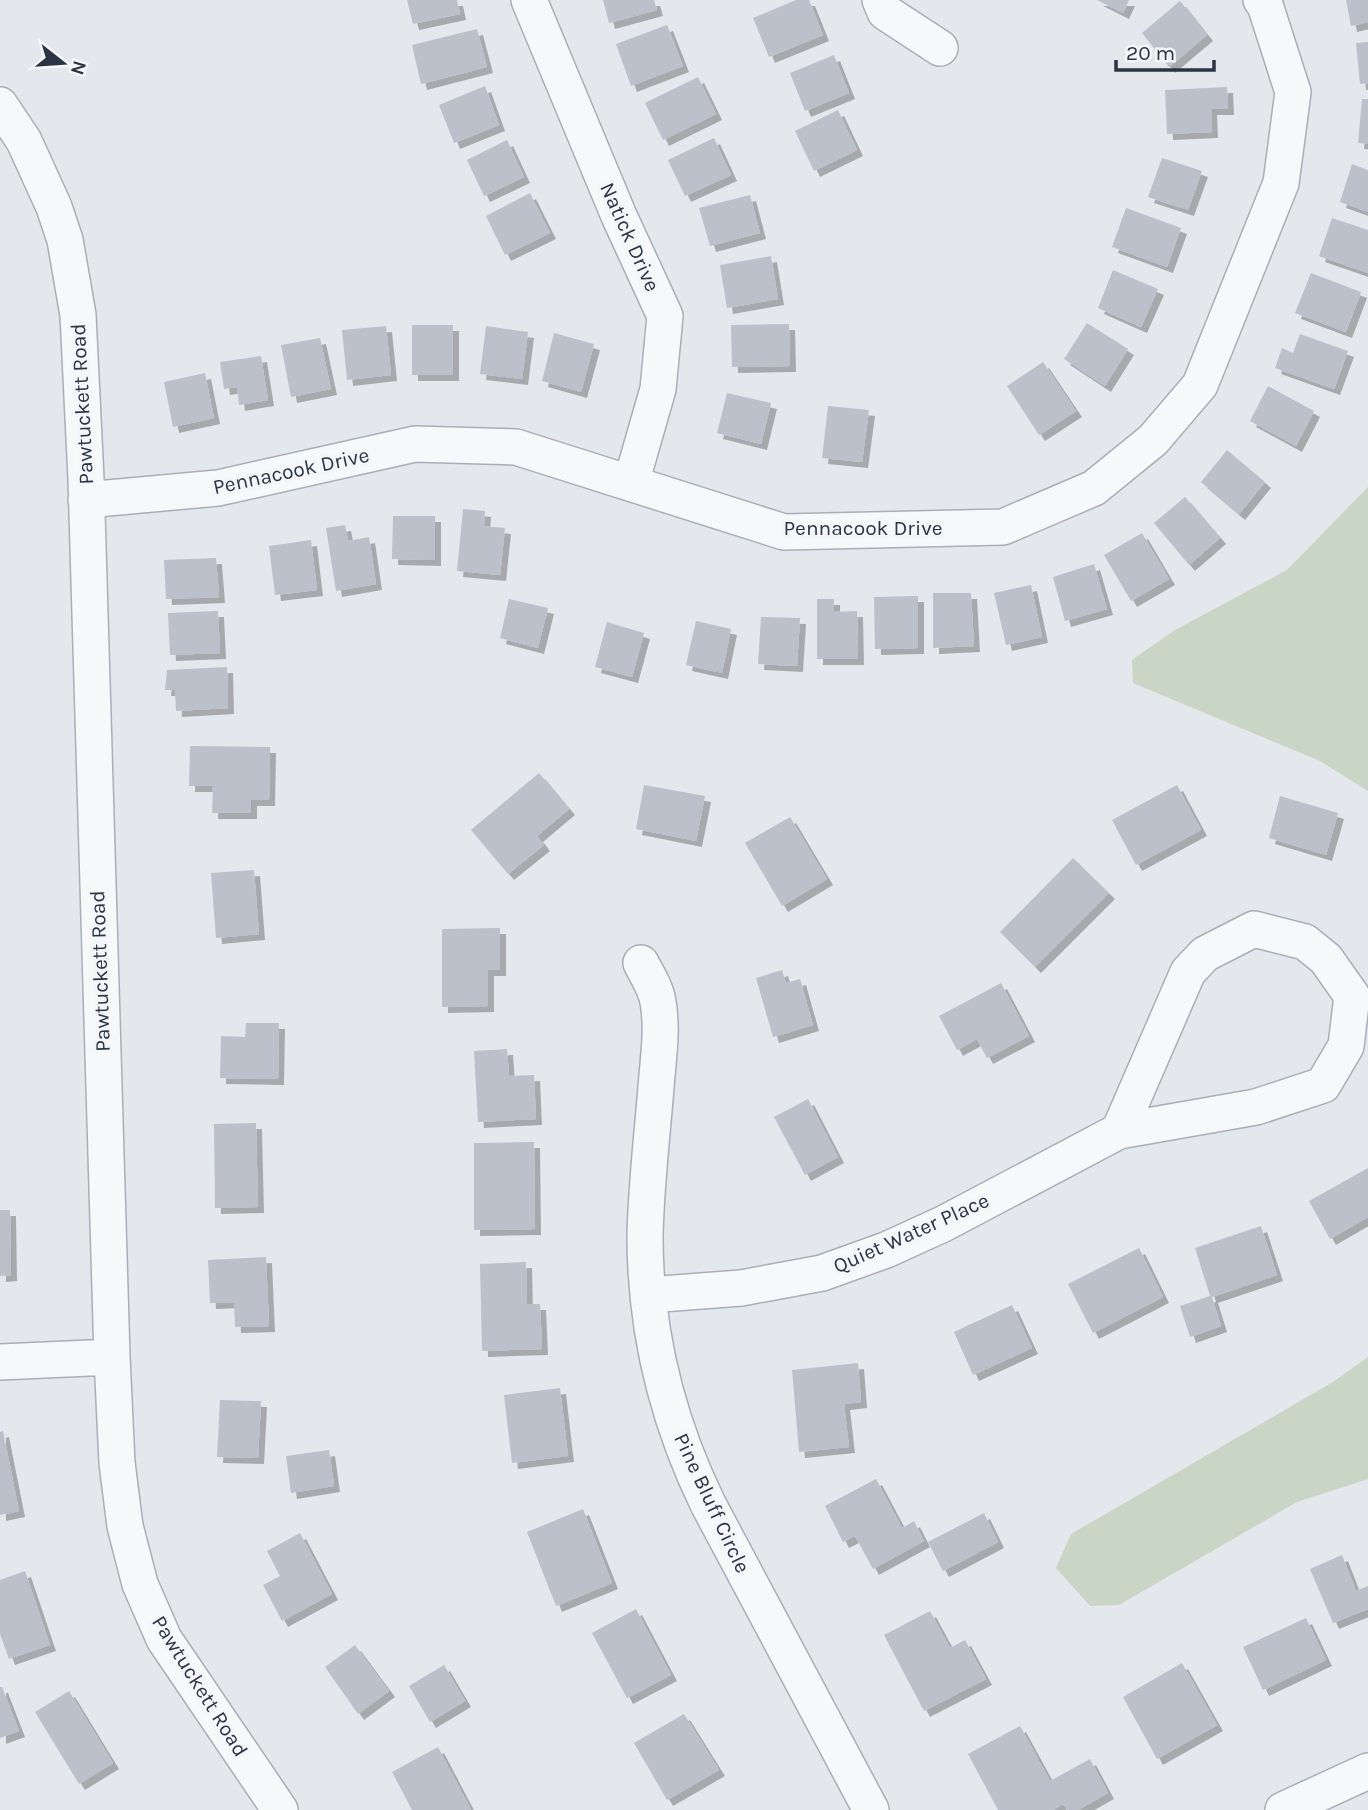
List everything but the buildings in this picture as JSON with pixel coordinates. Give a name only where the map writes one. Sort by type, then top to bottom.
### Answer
[{"type":"street","name":"Natick Drive","points":[[529,0],[619,216],[665,316],[658,389],[631,483]]},
{"type":"street","points":[[880,0],[885,12],[940,48]]},
{"type":"street","name":"Pennacook Drive","points":[[86,500],[218,488],[415,444],[516,447],[784,532],[1003,527],[1094,488],[1153,440],[1200,385],[1280,183],[1293,92],[1261,0]]},
{"type":"street","name":"Pawtuckett Road","points":[[0,106],[24,141],[54,207],[65,240],[78,315],[112,1357],[117,1463],[125,1526],[140,1584],[164,1639],[280,1810]]},
{"type":"street","name":"Quiet Water Place","points":[[648,1295],[741,1288],[822,1273],[886,1250],[943,1224],[1119,1131],[1256,1107],[1323,1085],[1346,1046],[1352,996],[1326,959],[1306,943],[1254,929],[1205,954],[1188,972],[1119,1131]]},
{"type":"street","name":"Pine Bluff Circle","points":[[641,963],[658,1002],[660,1044],[645,1236],[648,1295],[655,1351],[672,1418],[692,1471],[871,1810]]},
{"type":"street","points":[[0,1362],[112,1357]]},
{"type":"street","points":[[1283,1810],[1368,1771]]},
{"type":"green space","points":[[1368,487],[1368,791],[1320,761],[1133,683],[1132,660],[1175,630],[1287,570]]},
{"type":"green space","points":[[1368,1357],[1368,1479],[1297,1502],[1119,1605],[1090,1606],[1056,1568],[1071,1534],[1333,1382]]}]
